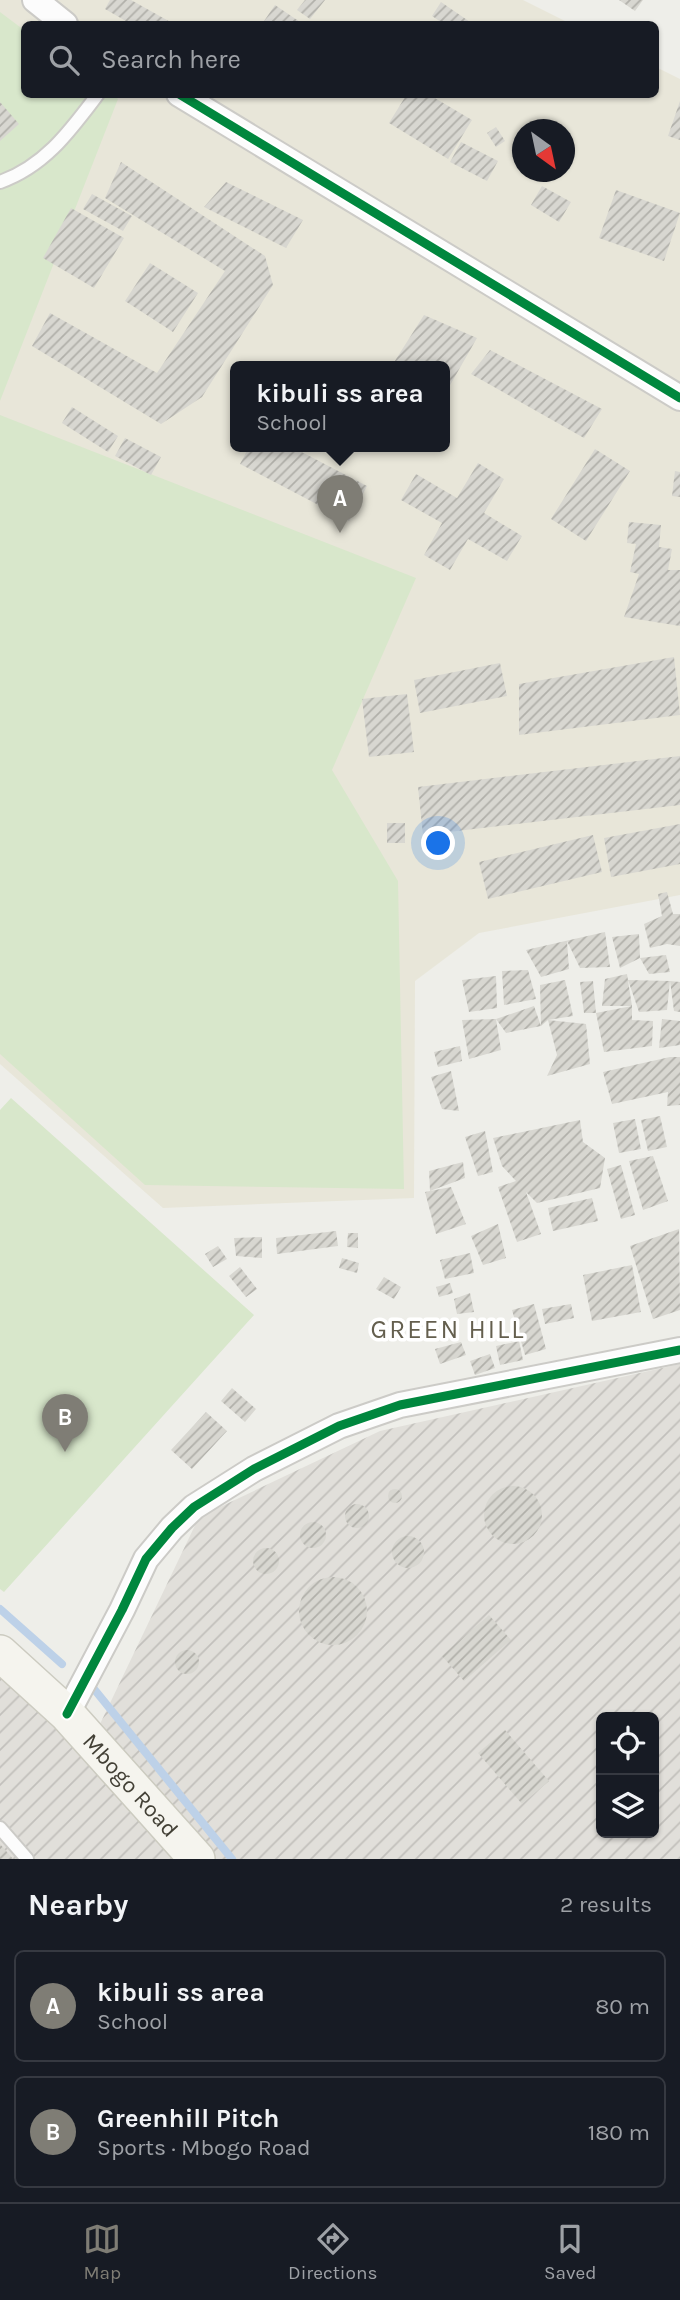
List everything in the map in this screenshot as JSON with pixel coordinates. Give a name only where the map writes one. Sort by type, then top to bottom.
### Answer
[{"type":"street","points":[[35,0],[61,21]]},
{"type":"street","points":[[187,98],[680,398]]},
{"type":"street","points":[[67,1714],[122,1611],[146,1559],[194,1507],[254,1469],[339,1426],[400,1405],[680,1350]]},
{"type":"street","name":"Mbogo Road","points":[[0,1653],[67,1714],[197,1859]]},
{"type":"lane","points":[[0,182],[20,175],[64,140],[95,98]]},
{"type":"lane","points":[[0,1828],[27,1859]]},
{"type":"shaded area","points":[[0,0],[523,0],[565,21],[21,21],[21,98],[659,98],[659,68],[680,79],[680,895],[479,933],[415,981],[414,1198],[163,1208],[0,1064]]},
{"type":"shaded area","points":[[680,1364],[680,1859],[0,1859],[0,1672],[90,1745],[199,1517],[380,1431]]},
{"type":"green space","points":[[0,12],[21,28],[21,98],[118,99],[0,401]]},
{"type":"green space","points":[[0,415],[416,578],[332,770],[398,881],[404,1189],[145,1185],[0,1054]]},
{"type":"green space","points":[[11,1098],[254,1315],[4,1592],[0,1589],[0,1110]]},
{"type":"building","points":[[110,0],[131,0],[169,21],[126,21],[105,9]]},
{"type":"building","points":[[305,0],[325,0],[310,19],[297,10]]},
{"type":"building","points":[[619,0],[643,0],[635,11]]},
{"type":"building","points":[[441,2],[469,21],[440,21],[432,16]]},
{"type":"building","points":[[275,5],[299,21],[264,21]]},
{"type":"building","points":[[405,98],[435,98],[472,120],[448,159],[389,123]]},
{"type":"building","points":[[680,101],[680,140],[668,136]]},
{"type":"building","points":[[0,102],[19,124],[0,141]]},
{"type":"building","points":[[496,127],[505,141],[496,147],[487,133]]},
{"type":"building","points":[[461,142],[498,161],[487,181],[450,162]]},
{"type":"building","points":[[121,162],[265,256],[273,285],[202,397],[161,424],[32,346],[50,313],[157,373],[225,271],[105,198]]},
{"type":"building","points":[[226,182],[303,220],[286,248],[204,207]]},
{"type":"building","points":[[542,186],[571,202],[559,222],[531,205]]},
{"type":"building","points":[[616,190],[680,213],[664,261],[599,238]]},
{"type":"building","points":[[92,194],[132,216],[123,231],[83,209]]},
{"type":"building","points":[[71,208],[124,238],[94,288],[43,258]]},
{"type":"building","points":[[150,263],[198,293],[173,332],[125,301]]},
{"type":"building","points":[[424,315],[477,338],[450,385],[450,361],[395,361]]},
{"type":"building","points":[[490,350],[602,409],[584,438],[471,374]]},
{"type":"building","points":[[72,407],[118,436],[108,452],[62,423]]},
{"type":"building","points":[[125,438],[161,457],[151,475],[115,456]]},
{"type":"building","points":[[595,449],[630,471],[586,541],[551,519]]},
{"type":"building","points":[[246,452],[302,452],[367,486],[349,521],[240,464]]},
{"type":"building","points":[[478,463],[504,479],[484,513],[522,536],[507,561],[468,539],[450,570],[424,555],[442,523],[401,500],[416,474],[457,498]]},
{"type":"building","points":[[675,471],[680,472],[680,497],[672,496]]},
{"type":"building","points":[[629,522],[661,525],[659,547],[672,549],[668,570],[680,570],[680,626],[624,617],[639,574],[630,572],[636,544],[627,543]]},
{"type":"building","points":[[674,657],[680,715],[519,735],[519,684]]},
{"type":"building","points":[[500,663],[507,696],[420,713],[414,680]]},
{"type":"building","points":[[407,694],[414,752],[369,757],[362,699]]},
{"type":"building","points":[[680,756],[680,805],[423,835],[418,787]]},
{"type":"building","points":[[387,823],[405,823],[405,843],[387,843]]},
{"type":"building","points":[[680,824],[680,864],[611,877],[604,838]]},
{"type":"building","points":[[593,835],[602,872],[488,899],[479,862]]},
{"type":"building","points":[[667,892],[673,914],[680,914],[680,946],[667,944],[650,948],[644,924],[662,916],[658,894]]},
{"type":"building","points":[[605,932],[610,967],[580,968],[567,941],[569,969],[541,977],[526,950]]},
{"type":"building","points":[[639,934],[640,958],[620,968],[612,937]]},
{"type":"building","points":[[666,955],[670,972],[649,974],[640,958]]},
{"type":"building","points":[[528,970],[536,999],[504,1005],[502,971]]},
{"type":"building","points":[[627,974],[632,1006],[602,1006],[605,979]]},
{"type":"building","points":[[496,976],[497,1008],[469,1012],[462,980]]},
{"type":"building","points":[[565,980],[573,1016],[548,1020],[541,1026],[540,985]]},
{"type":"building","points":[[628,980],[670,981],[667,1010],[639,1012]]},
{"type":"building","points":[[593,981],[596,1013],[584,1013],[580,982]]},
{"type":"building","points":[[670,981],[680,982],[680,1012],[674,1011]]},
{"type":"building","points":[[534,1006],[541,1026],[506,1033],[496,1019]]},
{"type":"building","points":[[632,1006],[632,1020],[653,1021],[652,1046],[604,1052],[596,1013]]},
{"type":"building","points":[[496,1019],[501,1050],[469,1059],[462,1020]]},
{"type":"building","points":[[662,1019],[680,1021],[680,1045],[659,1048]]},
{"type":"building","points":[[548,1020],[586,1024],[590,1064],[547,1076],[557,1055]]},
{"type":"building","points":[[460,1046],[462,1061],[438,1067],[434,1052]]},
{"type":"building","points":[[680,1057],[680,1105],[667,1106],[668,1092],[612,1104],[603,1072]]},
{"type":"building","points":[[451,1071],[459,1111],[442,1109],[431,1077]]},
{"type":"building","points":[[660,1116],[667,1147],[648,1151],[641,1120]]},
{"type":"building","points":[[635,1119],[641,1149],[619,1153],[613,1123]]},
{"type":"building","points":[[580,1120],[583,1142],[605,1158],[600,1188],[537,1203],[526,1192],[541,1234],[517,1242],[498,1187],[516,1181],[502,1166],[493,1138]]},
{"type":"building","points":[[485,1131],[493,1172],[478,1176],[465,1137]]},
{"type":"building","points":[[653,1156],[668,1201],[643,1210],[629,1161]]},
{"type":"building","points":[[463,1162],[465,1178],[430,1191],[429,1171]]},
{"type":"building","points":[[621,1165],[635,1215],[621,1219],[607,1169]]},
{"type":"building","points":[[451,1187],[466,1224],[436,1234],[425,1192]]},
{"type":"building","points":[[592,1198],[598,1221],[553,1231],[548,1208]]},
{"type":"building","points":[[498,1224],[506,1258],[483,1265],[471,1236]]},
{"type":"building","points":[[679,1229],[680,1310],[653,1319],[630,1246]]},
{"type":"building","points":[[336,1231],[338,1246],[277,1254],[276,1238]]},
{"type":"building","points":[[348,1233],[358,1233],[358,1248],[347,1247]]},
{"type":"building","points":[[262,1237],[262,1258],[236,1256],[234,1238]]},
{"type":"building","points":[[218,1246],[227,1259],[213,1267],[205,1254]]},
{"type":"building","points":[[470,1253],[474,1273],[445,1279],[440,1260]]},
{"type":"building","points":[[342,1258],[359,1263],[357,1273],[339,1268]]},
{"type":"building","points":[[632,1265],[641,1312],[592,1321],[583,1275]]},
{"type":"building","points":[[240,1267],[257,1289],[246,1297],[229,1276]]},
{"type":"building","points":[[384,1277],[401,1287],[394,1299],[376,1289]]},
{"type":"building","points":[[450,1283],[453,1293],[439,1297],[436,1287]]},
{"type":"building","points":[[470,1293],[474,1312],[457,1314],[454,1299]]},
{"type":"building","points":[[534,1304],[546,1349],[525,1355],[512,1310]]},
{"type":"building","points":[[571,1304],[574,1318],[545,1324],[542,1309]]},
{"type":"building","points":[[519,1341],[523,1360],[500,1365],[496,1346]]},
{"type":"building","points":[[461,1342],[466,1355],[440,1364],[435,1349]]},
{"type":"building","points":[[490,1354],[495,1368],[475,1375],[470,1361]]},
{"type":"building","points":[[232,1388],[256,1409],[245,1422],[221,1401]]},
{"type":"building","points":[[206,1412],[227,1431],[192,1469],[171,1450]]},
{"type":"building","points":[[507,1486],[519,1486],[534,1494],[542,1509],[542,1521],[534,1536],[519,1544],[507,1544],[492,1536],[484,1521],[484,1509],[492,1494]]},
{"type":"building","points":[[392,1489],[398,1489],[402,1496],[398,1503],[392,1503],[388,1499],[388,1493]]},
{"type":"building","points":[[357,1504],[365,1508],[369,1516],[365,1524],[357,1528],[349,1524],[345,1516],[349,1508]]},
{"type":"building","points":[[313,1522],[322,1526],[326,1535],[322,1544],[313,1548],[304,1544],[300,1535],[304,1526]]},
{"type":"building","points":[[408,1536],[420,1540],[424,1552],[420,1564],[408,1568],[396,1564],[392,1552],[396,1540]]},
{"type":"building","points":[[266,1548],[275,1552],[279,1561],[275,1570],[266,1574],[257,1570],[253,1561],[257,1552]]},
{"type":"building","points":[[333,1577],[346,1580],[357,1587],[364,1598],[367,1611],[364,1624],[357,1635],[346,1642],[333,1645],[320,1642],[309,1635],[302,1624],[299,1611],[302,1598],[309,1587],[320,1580]]},
{"type":"building","points":[[489,1615],[511,1640],[464,1681],[442,1656]]},
{"type":"building","points":[[187,1650],[198,1657],[199,1662],[192,1673],[187,1674],[176,1667],[175,1662],[182,1651]]},
{"type":"building","points":[[505,1730],[549,1781],[522,1804],[478,1753]]},
{"type":"building","points":[[0,1844],[13,1859],[0,1859]]},
{"type":"waterway","points":[[0,1609],[62,1664]]},
{"type":"waterway","points":[[94,1689],[232,1859]]},
{"type":"cycle path","points":[[186,98],[680,398]]},
{"type":"cycle path","points":[[67,1714],[146,1559],[194,1507],[254,1469],[339,1426],[400,1405],[680,1350]]},
{"type":"place","name":"kibuli ss area","points":[[340,533]]},
{"type":"place","name":"Greenhill Pitch","points":[[65,1452]]},
{"type":"district","name":"GREEN HILL","points":[[448,1329]]}]
